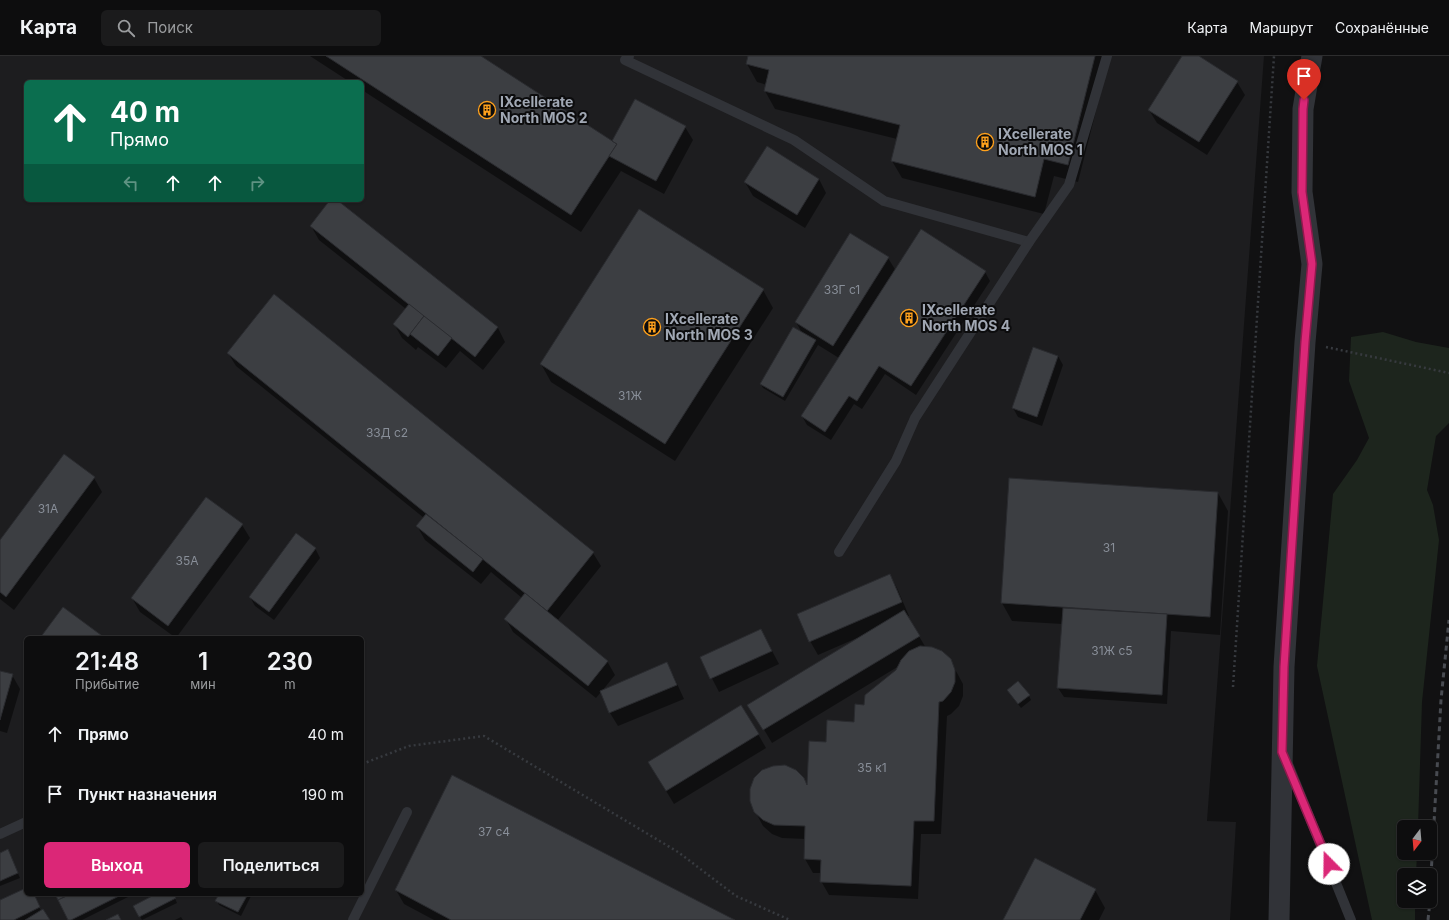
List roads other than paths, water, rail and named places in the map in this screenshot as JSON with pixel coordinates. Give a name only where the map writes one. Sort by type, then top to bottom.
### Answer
[{"type":"street","points":[[1279,920],[1284,667],[1305,342],[1312,264],[1302,192],[1303,109],[1312,56]]},
{"type":"lane","points":[[629,56],[625,60],[794,140],[884,201],[1029,242]]},
{"type":"lane","points":[[839,552],[896,461],[915,418],[1029,242],[1069,185],[1107,56]]},
{"type":"lane","points":[[1282,752],[1351,920]]},
{"type":"lane","points":[[354,920],[407,812]]},
{"type":"lane","points":[[0,834],[24,823]]},
{"type":"railway","points":[[1431,868],[1441,700],[1449,620]]},
{"type":"railway","points":[[1428,920],[1429,908]]},
{"type":"place","name":"IXcellerate North MOS 2","points":[[487,110]]},
{"type":"place","name":"IXcellerate North MOS 1","points":[[985,142]]},
{"type":"place","name":"IXcellerate North MOS 4","points":[[909,318]]},
{"type":"place","name":"IXcellerate North MOS 3","points":[[652,327]]}]
